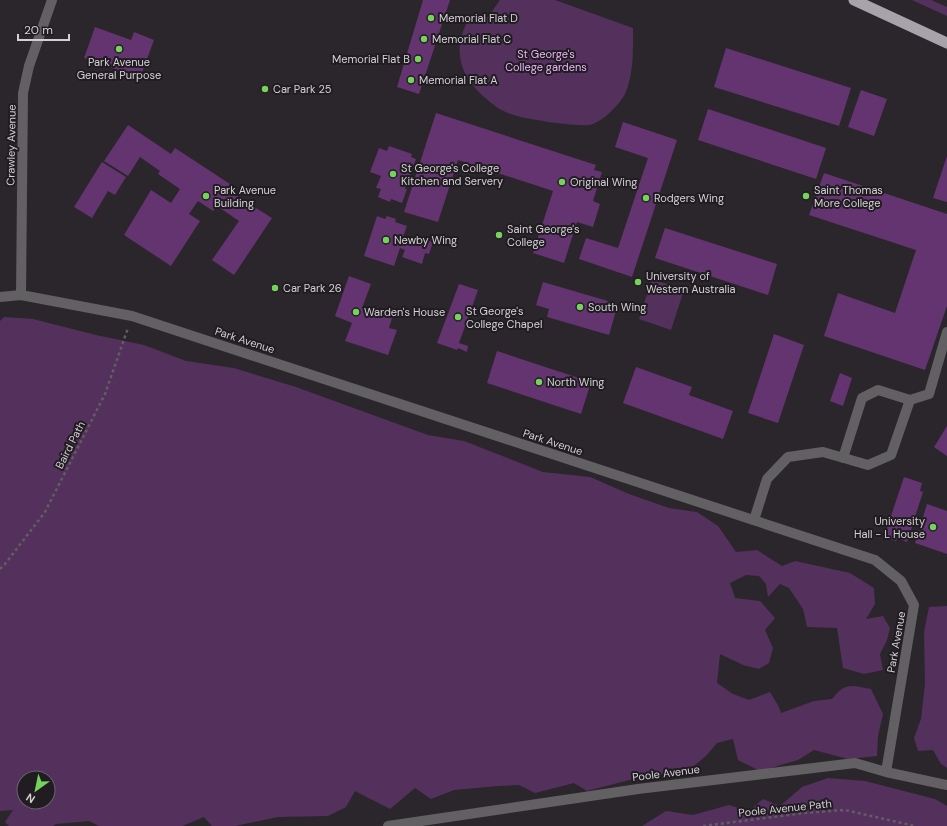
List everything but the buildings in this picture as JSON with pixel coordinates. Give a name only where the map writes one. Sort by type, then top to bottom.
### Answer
[{"type":"highway","points":[[854,0],[947,43]]},
{"type":"street","name":"Crawley Avenue","points":[[21,295],[24,93],[28,66],[52,0]]},
{"type":"street","name":"Park Avenue","points":[[0,297],[21,295],[132,316],[875,560],[901,581],[914,605],[886,772]]},
{"type":"street","points":[[843,458],[862,398],[878,390],[910,400],[929,394],[947,332]]},
{"type":"street","points":[[754,520],[767,479],[788,457],[823,452],[868,465],[891,455],[910,400]]},
{"type":"street","name":"Poole Avenue","points":[[388,826],[638,789],[855,763],[886,772],[947,785]]},
{"type":"path","name":"Baird Path","points":[[0,569],[45,512],[105,394],[132,316]]},
{"type":"path","name":"Poole Avenue Path","points":[[703,826],[804,813],[845,810],[915,826]]},
{"type":"green space","name":"St George's College gardens","points":[[500,0],[555,0],[633,28],[630,78],[625,94],[619,103],[605,117],[594,124],[589,125],[566,124],[523,117],[507,113],[492,104],[468,78],[460,59],[460,49],[464,28],[470,17],[488,17]]},
{"type":"green space","points":[[912,0],[931,0],[947,7],[947,16]]},
{"type":"green space","points":[[652,279],[684,290],[671,330],[639,319]]},
{"type":"green space","points":[[4,317],[33,319],[96,335],[144,345],[186,361],[234,368],[296,387],[428,435],[464,441],[543,472],[590,477],[629,494],[669,508],[697,512],[718,526],[736,552],[757,550],[782,566],[795,561],[850,573],[874,588],[875,604],[866,619],[883,616],[890,628],[887,640],[880,654],[883,670],[864,674],[843,668],[837,628],[807,627],[803,609],[789,588],[780,584],[768,597],[766,584],[759,576],[746,575],[730,583],[735,598],[760,601],[775,618],[765,630],[773,648],[769,663],[759,669],[743,665],[720,654],[717,683],[733,694],[749,700],[770,692],[781,713],[814,701],[832,699],[845,687],[858,686],[871,689],[883,714],[878,736],[877,756],[848,759],[814,750],[798,760],[760,771],[738,760],[733,739],[717,743],[706,756],[683,775],[670,768],[657,778],[637,778],[587,791],[574,783],[535,793],[519,785],[498,786],[454,790],[431,799],[415,788],[390,809],[355,791],[346,807],[328,816],[278,817],[235,826],[212,826],[204,817],[182,826],[99,826],[89,821],[56,824],[53,826],[9,826],[5,822],[13,810],[0,811],[0,321]]},
{"type":"green space","points":[[947,606],[947,768],[941,764],[933,750],[918,751],[914,738],[921,719],[925,684],[924,632],[929,607]]},
{"type":"green space","points":[[828,778],[865,781],[935,799],[947,806],[947,826],[642,826],[666,811],[693,815],[729,805],[749,811],[763,799],[780,806],[802,787]]},
{"type":"place","name":"Memorial Flat D","points":[[431,18]]},
{"type":"place","name":"Memorial Flat C","points":[[424,39]]},
{"type":"place","name":"Park Avenue General Purpose","points":[[119,49]]},
{"type":"place","name":"Memorial Flat B","points":[[418,59]]},
{"type":"place","name":"Memorial Flat A","points":[[411,80]]},
{"type":"place","name":"Car Park 25","points":[[265,89]]},
{"type":"place","name":"St George's College Kitchen and Servery","points":[[393,174]]},
{"type":"place","name":"Original Wing","points":[[562,182]]},
{"type":"place","name":"Park Avenue Building","points":[[206,196]]},
{"type":"place","name":"Saint Thomas More College","points":[[806,196]]},
{"type":"place","name":"Rodgers Wing","points":[[646,198]]},
{"type":"place","name":"Saint George's College","points":[[499,235]]},
{"type":"place","name":"Newby Wing","points":[[386,240]]},
{"type":"place","name":"University of Western Australia","points":[[638,282]]},
{"type":"place","name":"Car Park 26","points":[[275,288]]},
{"type":"place","name":"South Wing","points":[[580,307]]},
{"type":"place","name":"Warden's House","points":[[356,312]]},
{"type":"place","name":"St George's College Chapel","points":[[458,317]]},
{"type":"place","name":"North Wing","points":[[539,382]]},
{"type":"place","name":"University Hall - L House","points":[[933,527]]}]
